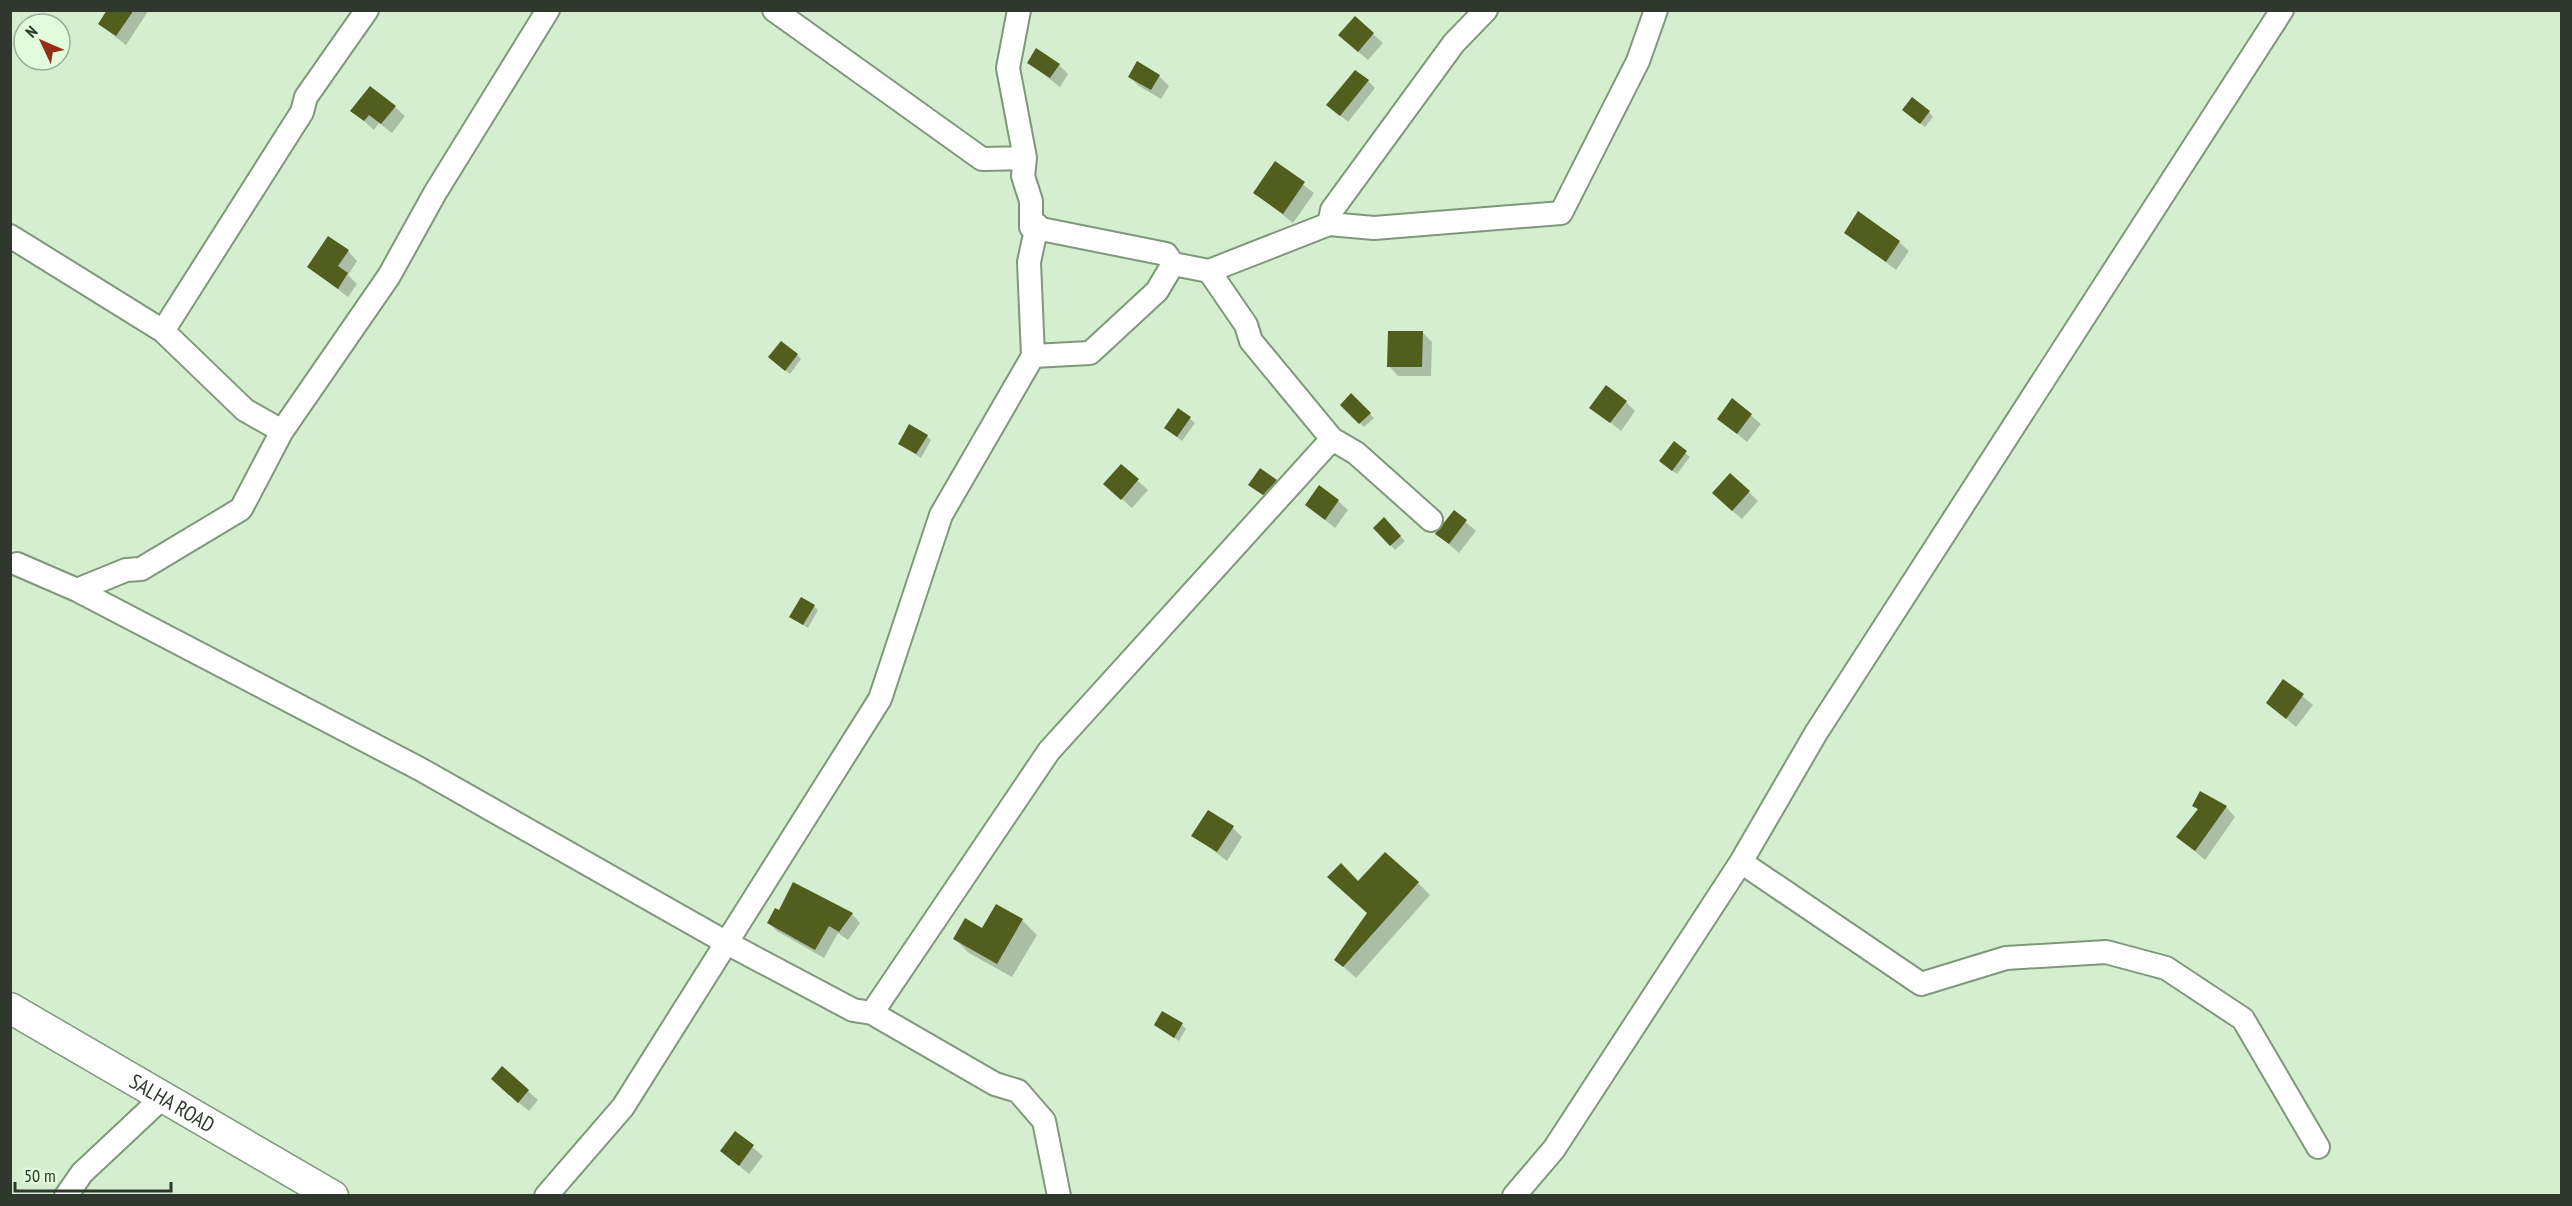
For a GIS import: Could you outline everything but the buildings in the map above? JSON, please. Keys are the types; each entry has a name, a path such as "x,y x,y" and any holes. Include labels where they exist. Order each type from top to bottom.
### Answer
{"main road":[{"name":"SALHA ROAD","path":"10,1008 333,1196"}],"street":[{"path":"163,331 302,112 306,97 367,10"},
{"path":"76,590 126,570 141,569 242,509 282,431 389,276 435,193 548,10"},
{"path":"774,10 982,159 1025,158"},
{"path":"546,1196 623,1107 880,699 941,515 1033,356 1029,262 1034,227 1023,176 1025,158 1008,68 1020,10"},
{"path":"1329,224 1332,210 1448,52 1486,10"},
{"path":"1034,227 1166,254 1173,264 1209,271 1329,224 1374,228 1560,213 1638,61 1656,10"},
{"path":"1514,1196 1554,1149 1741,862 1816,733 2282,10"},
{"path":"10,236 163,331 245,410 282,431"},
{"path":"1033,356 1090,353 1157,291 1173,264"},
{"path":"1209,271 1246,325 1251,341 1332,439 1356,453 1431,520"},
{"path":"872,1013 1049,751 1332,439"},
{"path":"16,564 76,590 420,769 727,943 853,1010 872,1013 995,1084 1018,1091 1044,1121 1059,1196"},
{"path":"1741,862 1921,984 2006,958 2106,952 2166,968 2242,1019 2318,1147"},
{"path":"66,1196 82,1173 162,1098"}]}
